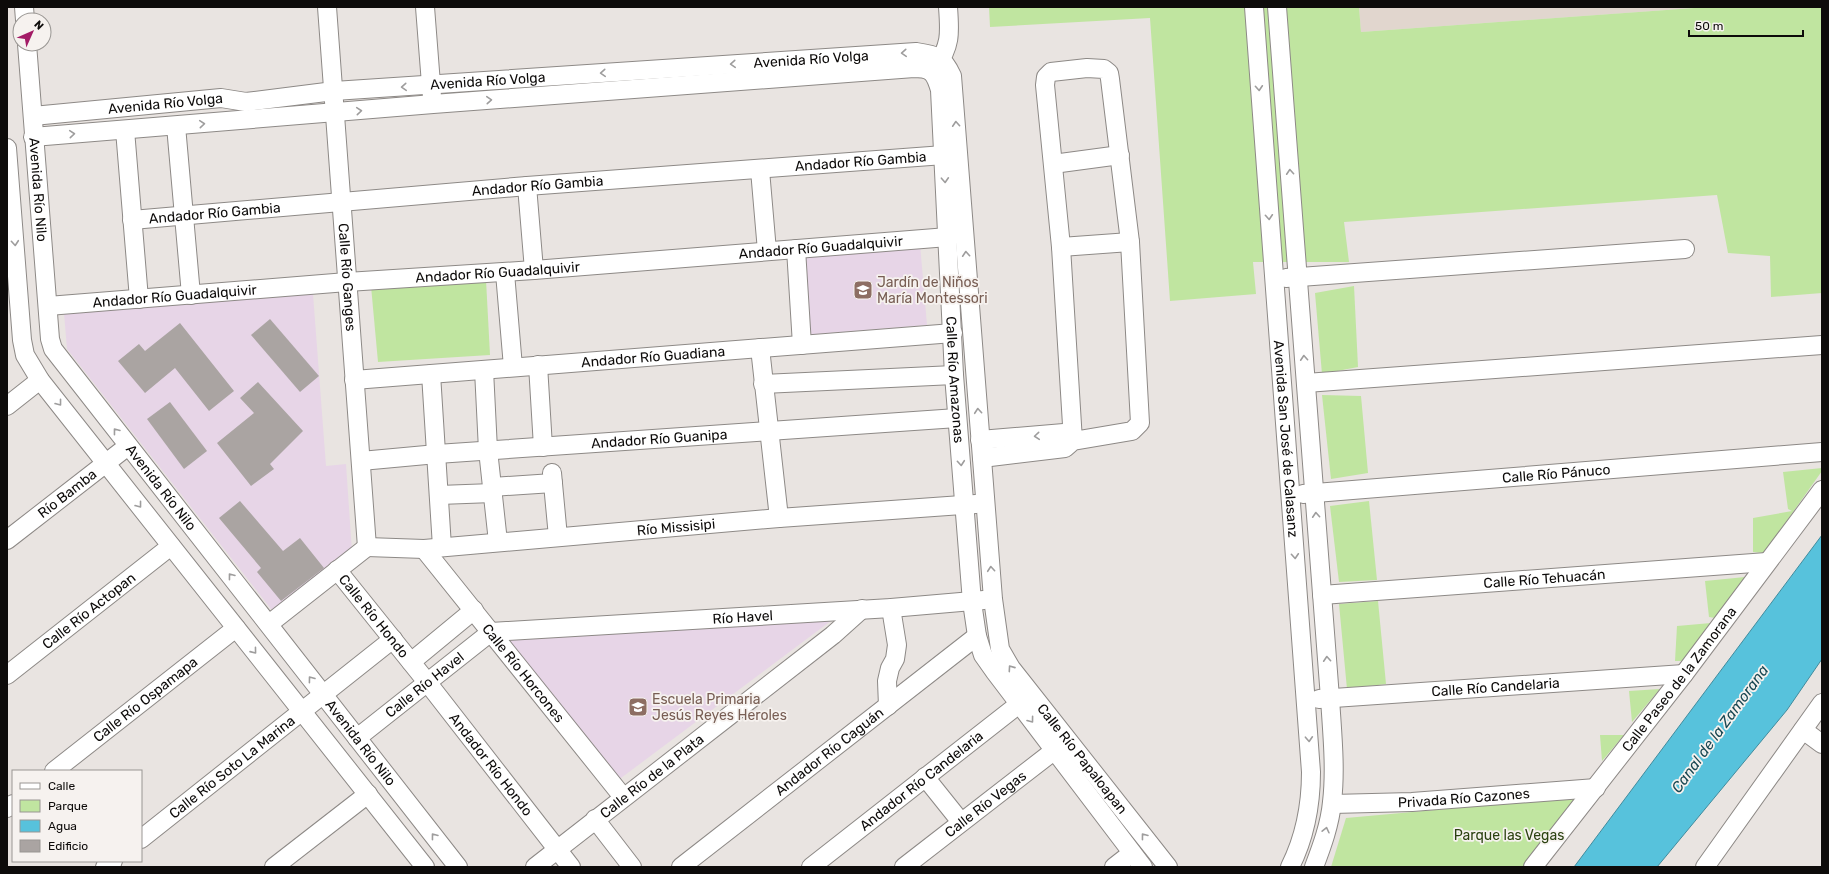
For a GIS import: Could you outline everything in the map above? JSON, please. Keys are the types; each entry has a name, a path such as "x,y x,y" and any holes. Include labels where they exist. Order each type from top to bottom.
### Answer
{"street":[{"name":"Calle Río Ganges","path":"327,7 343,202 354,380 367,547"},
{"path":"425,7 433,104"},
{"path":"937,66 949,42 948,7"},
{"name":"Avenida San José de Calasanz","path":"1254,7 1273,279 1306,700 1311,792 1308,817 1300,843 1290,867"},
{"name":"Avenida San José de Calasanz","path":"1277,7 1330,698 1333,783 1332,804 1323,844 1314,867"},
{"name":"Avenida Río Nilo","path":"28,52 33,116 33,137 53,349 458,867"},
{"name":"Avenida Río Volga","path":"33,116 221,98 246,102 334,91 916,52 935,54 937,66 433,104 33,137"},
{"path":"1258,64 1282,62"},
{"name":"Calle Río Amazonas","path":"937,66 948,67 952,76 993,599 991,652 977,636 972,602 954,375 944,155 937,66"},
{"path":"981,449 1065,448 1073,441 1132,432 1140,423 1130,242 1109,73 1104,68 1087,68 1051,72 1046,77 1045,85 1061,247 1073,441"},
{"path":"176,126 191,295"},
{"path":"125,130 139,299"},
{"name":"Avenida Río Nilo","path":"7,148 12,275 25,355 40,380 425,867"},
{"name":"Andador Río Gambia","path":"132,220 527,186 760,170 944,155"},
{"path":"1053,164 1120,155"},
{"path":"760,170 767,251"},
{"path":"527,186 534,270"},
{"name":"Andador Río Guadalquivir","path":"48,306 348,282 534,270 948,237"},
{"path":"1061,247 1130,242"},
{"path":"796,249 802,345"},
{"path":"1273,279 1685,249"},
{"path":"505,272 513,367"},
{"path":"951,307 970,305"},
{"name":"Andador Río Guadiana","path":"354,380 953,333"},
{"path":"1306,383 1822,345"},
{"path":"760,348 768,431 779,518"},
{"path":"538,365 543,447"},
{"path":"484,370 488,450 498,542"},
{"path":"431,374 442,547"},
{"path":"763,384 954,375"},
{"path":"7,406 40,380"},
{"name":"Andador Río Guanipa","path":"361,461 488,450 957,418"},
{"name":"Río Bamba","path":"7,540 128,446"},
{"name":"Calle Río Pánuco","path":"1290,494 1315,494 1822,452"},
{"path":"439,495 492,490 552,478 558,537"},
{"name":"Calle Paseo de la Zamorana","path":"1533,867 1684,674 1766,562 1822,490"},
{"name":"Río Missisipi","path":"367,547 424,549 779,518 985,503"},
{"name":"Calle Río Actopan","path":"7,675 171,546"},
{"path":"269,624 367,547"},
{"name":"Calle Río Horcones","path":"424,549 623,797"},
{"name":"Calle Río Tehuacán","path":"1322,595 1766,562"},
{"name":"Calle Río Hondo","path":"337,570 411,662"},
{"name":"Río Havel","path":"491,632 862,608 892,608 993,599"},
{"name":"Calle Río de la Plata","path":"535,867 833,635 862,608"},
{"path":"888,706 887,681 890,668 895,659 897,645 892,608"},
{"path":"411,662 474,610"},
{"name":"Calle Río Ospamapa","path":"55,770 236,628"},
{"name":"Calle Río Havel","path":"357,738 491,632"},
{"name":"Andador Río Caguán","path":"681,867 977,636"},
{"name":"Calle Río Soto La Marina","path":"142,837 393,639"},
{"name":"Calle Río Papaloapan","path":"991,652 1011,668 1025,699 1061,745 1168,867"},
{"name":"Andador Río Hondo","path":"411,662 570,867"},
{"name":"Calle Río Candelaria","path":"1306,700 1684,674"},
{"name":"Andador Río Candelaria","path":"811,867 1025,699"},
{"path":"1705,867 1822,703"},
{"path":"1803,730 1822,744"},
{"name":"Calle Río Papaloapan","path":"1061,745 1132,853 1143,867"},
{"name":"Calle Río Vegas","path":"904,867 1061,745"},
{"path":"925,778 961,822"},
{"name":"Privada Río Cazones","path":"1332,804 1412,802 1596,788"},
{"path":"274,867 368,794"},
{"path":"595,819 632,867"},
{"path":"1114,867 1132,853"}],"shaded area":[{"path":"1359,7 1708,7 1361,32"},
{"name":"Jardín de Niños María Montessori","path":"920,244 927,325 806,335 799,254"},
{"path":"313,294 326,466 346,464 352,552 275,614 67,349 64,313"},
{"name":"Escuela Primaria Jesús Reyes Heroles","path":"840,614 617,781 502,634"}],"green space":[{"path":"989,7 1359,7 1361,32 1708,7 1822,7 1822,293 1771,297 1770,256 1728,253 1717,195 1344,222 1349,262 1253,262 1256,294 1170,301 1150,18 990,27"},
{"path":"486,280 490,355 378,362 371,286"},
{"path":"1354,286 1358,367 1322,374 1315,293"},
{"path":"1322,395 1361,396 1368,473 1331,479"},
{"path":"1822,468 1822,471 1764,553 1753,552 1753,518 1792,511 1788,509 1783,472"},
{"path":"1369,501 1377,580 1339,582 1330,506"},
{"path":"1745,577 1715,618 1709,617 1705,581"},
{"path":"1378,601 1386,684 1347,689 1339,604"},
{"path":"1711,623 1683,661 1675,661 1677,626"},
{"path":"1660,689 1632,722 1629,691"},
{"path":"1600,735 1624,735 1602,761"},
{"name":"Parque las Vegas","path":"1578,797 1525,867 1331,867 1346,818"}],"water":[{"name":"Canal de la Zamorana","path":"1822,535 1822,659 1787,710 1657,867 1574,867"}],"building":[{"path":"270,319 319,376 300,392 251,335"},
{"path":"180,323 234,391 209,411 175,368 145,393 118,361 139,344 145,351"},
{"path":"258,382 303,431 270,464 274,469 251,486 217,443 254,413 240,398"},
{"path":"170,402 207,451 184,469 147,419"},
{"path":"240,501 283,551 300,538 324,568 281,601 257,572 261,568 219,518"}],"place":[{"name":"Jardín de Niños María Montessori","path":"863,290"},
{"name":"Escuela Primaria Jesús Reyes Heroles","path":"638,707"}]}
